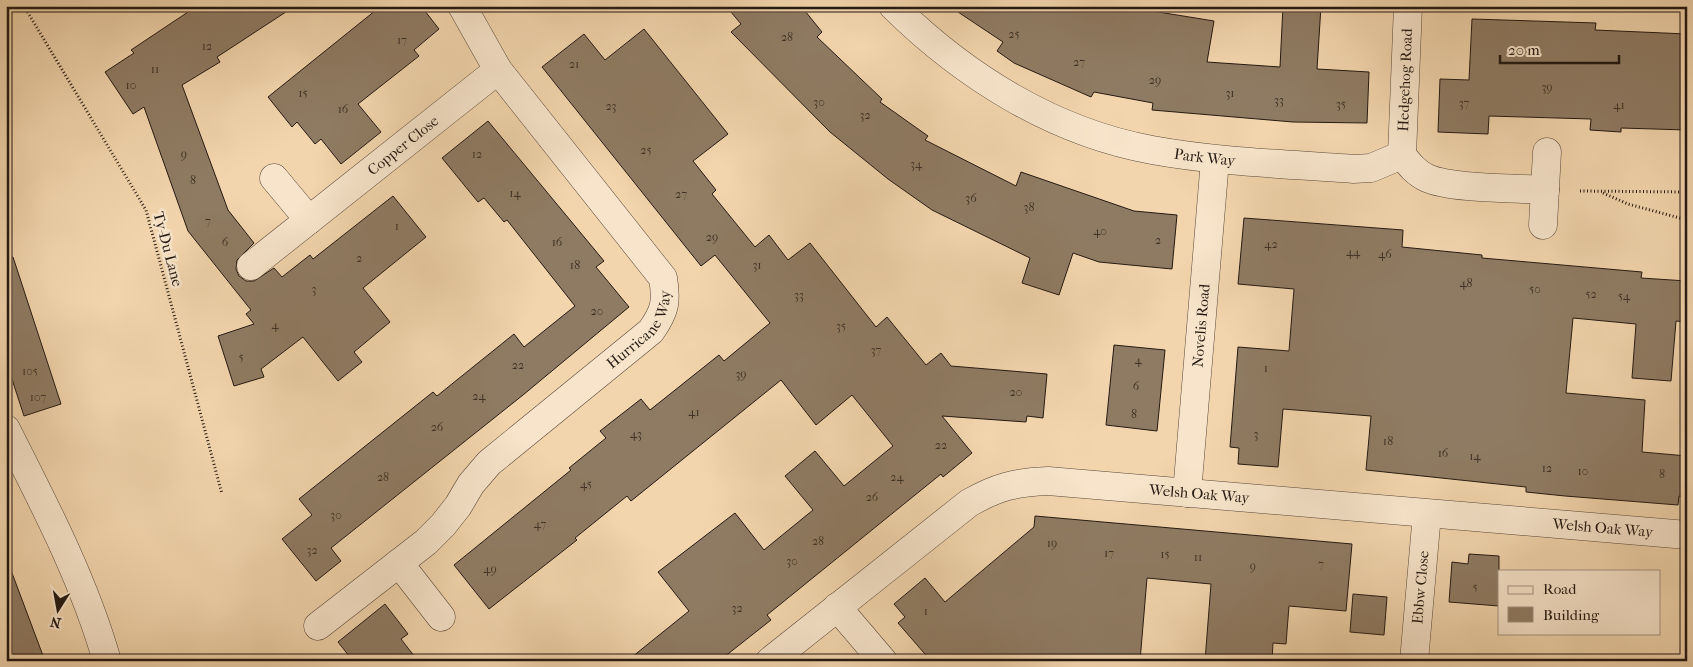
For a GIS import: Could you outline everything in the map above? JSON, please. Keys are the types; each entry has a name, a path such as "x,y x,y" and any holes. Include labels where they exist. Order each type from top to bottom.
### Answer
{"street":[{"name":"Hurricane Way","path":"318,626 443,526 471,484 489,463 651,331 662,316 666,297 662,278 498,70 462,6"},
{"name":"Park Way","path":"893,6 952,59 986,83 1024,104 1065,123 1106,138 1150,150 1216,160 1353,169 1371,168 1402,155"},
{"name":"Hedgehog Road","path":"1402,155 1408,6"},
{"name":"Copper Close","path":"251,266 498,70"},
{"path":"1543,226 1548,152"},
{"path":"1402,155 1412,168 1426,178 1444,183 1545,190"},
{"name":"Novelis Road","path":"1187,493 1216,160"},
{"path":"274,178 309,220"},
{"path":"6,429 57,529 101,640 107,661"},
{"name":"Welsh Oak Way","path":"770,661 969,503 991,490 1018,482 1048,481 1687,535"},
{"name":"Ebbw Close","path":"1414,661 1427,514"},
{"path":"399,563 441,618"},
{"path":"837,607 883,661"}],"path":[{"name":"Ty-Du Lane","path":"24,6 146,210 222,494"},
{"path":"1545,190 1687,192"},
{"path":"1600,192 1628,204 1687,220"}],"building":[{"path":"197,6 295,6 217,57 220,62 182,85 228,210 254,243 237,260 236,269 239,276 246,281 254,281 274,268 282,277 310,255 313,259 393,196 426,237 363,288 390,322 354,352 362,362 338,381 303,337 261,369 264,377 234,386 218,336 254,324 246,314 251,310 188,231 144,107 133,114 105,72 134,53 131,50"},
{"path":"381,6 421,6 439,29 414,50 419,56 358,104 381,132 341,164 321,139 315,144 297,122 292,127 268,97"},
{"path":"726,6 801,6 822,32 817,37 882,99 880,102 928,136 925,140 1016,186 1021,172 1134,211 1177,215 1172,269 1099,262 1073,253 1059,295 1022,283 1030,258 932,210 888,179 830,132 731,32 741,24"},
{"path":"949,6 1147,6 1146,10 1214,21 1207,62 1280,67 1283,6 1321,6 1317,69 1369,72 1367,123 1293,122 1152,110 1153,103 1094,92 1091,97 1014,63 997,51 1003,42"},
{"path":"1472,19 1596,23 1595,30 1687,34 1685,77 1687,77 1687,130 1621,128 1621,132 1590,130 1591,119 1489,116 1488,134 1438,132 1440,79 1469,80"},
{"path":"644,29 728,134 693,161 716,190 712,194 755,247 769,235 788,260 810,243 876,327 887,317 926,365 941,353 951,366 1047,374 1043,418 1027,416 1026,422 942,416 972,453 943,477 941,474 767,615 771,620 719,661 627,661 689,611 658,572 735,513 764,550 813,510 785,476 815,451 844,486 893,446 852,395 816,425 781,380 631,501 627,496 575,538 577,540 489,609 454,565 571,470 569,468 606,438 600,431 641,399 650,410 719,355 724,361 770,323 715,255 701,266 542,67 584,34 605,60"},
{"path":"488,121 604,261 596,267 629,307 523,395 331,548 341,561 316,581 282,539 312,515 299,499 433,392 437,396 514,334 524,347 575,306 507,220 504,222 484,198 478,202 442,158"},
{"path":"1244,218 1403,230 1402,247 1482,255 1482,258 1642,272 1641,278 1687,281 1687,322 1676,321 1671,381 1632,378 1636,324 1573,318 1566,393 1645,400 1642,452 1687,456 1687,497 1679,496 1678,505 1565,496 1526,492 1526,487 1366,470 1371,416 1283,409 1278,467 1238,464 1239,448 1230,447 1238,347 1289,351 1294,289 1238,284"},
{"path":"13,257 61,404 24,416 6,361 6,258"},
{"path":"1114,345 1165,350 1157,431 1106,425"},
{"path":"1035,516 1352,544 1346,611 1289,606 1286,644 1273,643 1272,661 1205,661 1211,584 1147,578 1140,661 931,661 898,623 905,617 894,604 925,578 945,602 1034,527"},
{"path":"1469,554 1499,556 1498,606 1449,602 1452,562 1468,564"},
{"path":"9,565 45,661 6,661 6,566"},
{"path":"1353,594 1387,597 1384,635 1350,632"},
{"path":"385,604 408,634 401,639 418,661 353,661 338,642"}]}
